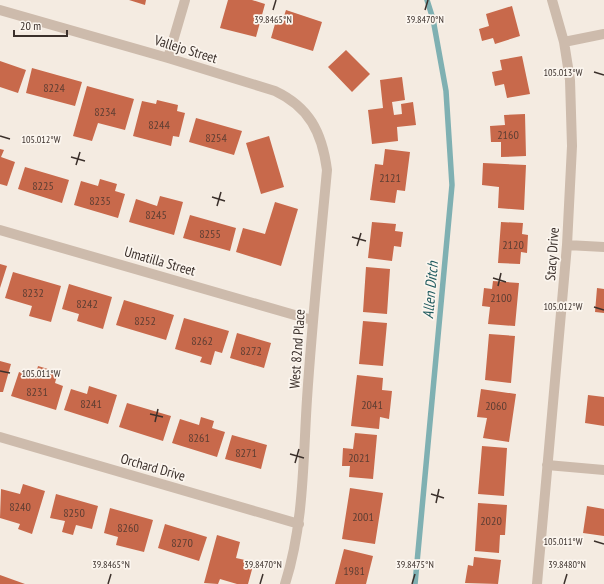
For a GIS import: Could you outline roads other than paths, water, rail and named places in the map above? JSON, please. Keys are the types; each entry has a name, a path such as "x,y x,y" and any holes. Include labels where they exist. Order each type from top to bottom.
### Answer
{"street":[{"path":"168,58 185,0"},
{"name":"Stacy Drive","path":"537,584 567,245 572,108 564,42 552,0"},
{"name":"Vallejo Street","path":"0,10 168,58 275,91 290,98 299,105 310,118"},
{"path":"564,42 604,34"},
{"name":"West 82nd Place","path":"285,584 292,561 299,524 312,320 327,170 325,155 310,118"},
{"name":"Umatilla Street","path":"0,230 312,320"},
{"path":"567,245 604,247"},
{"name":"Orchard Drive","path":"0,437 299,524"},
{"path":"547,465 604,470"}],"waterway":[{"name":"Allen Ditch","path":"415,584 452,185 446,91 433,19 427,0"}]}
